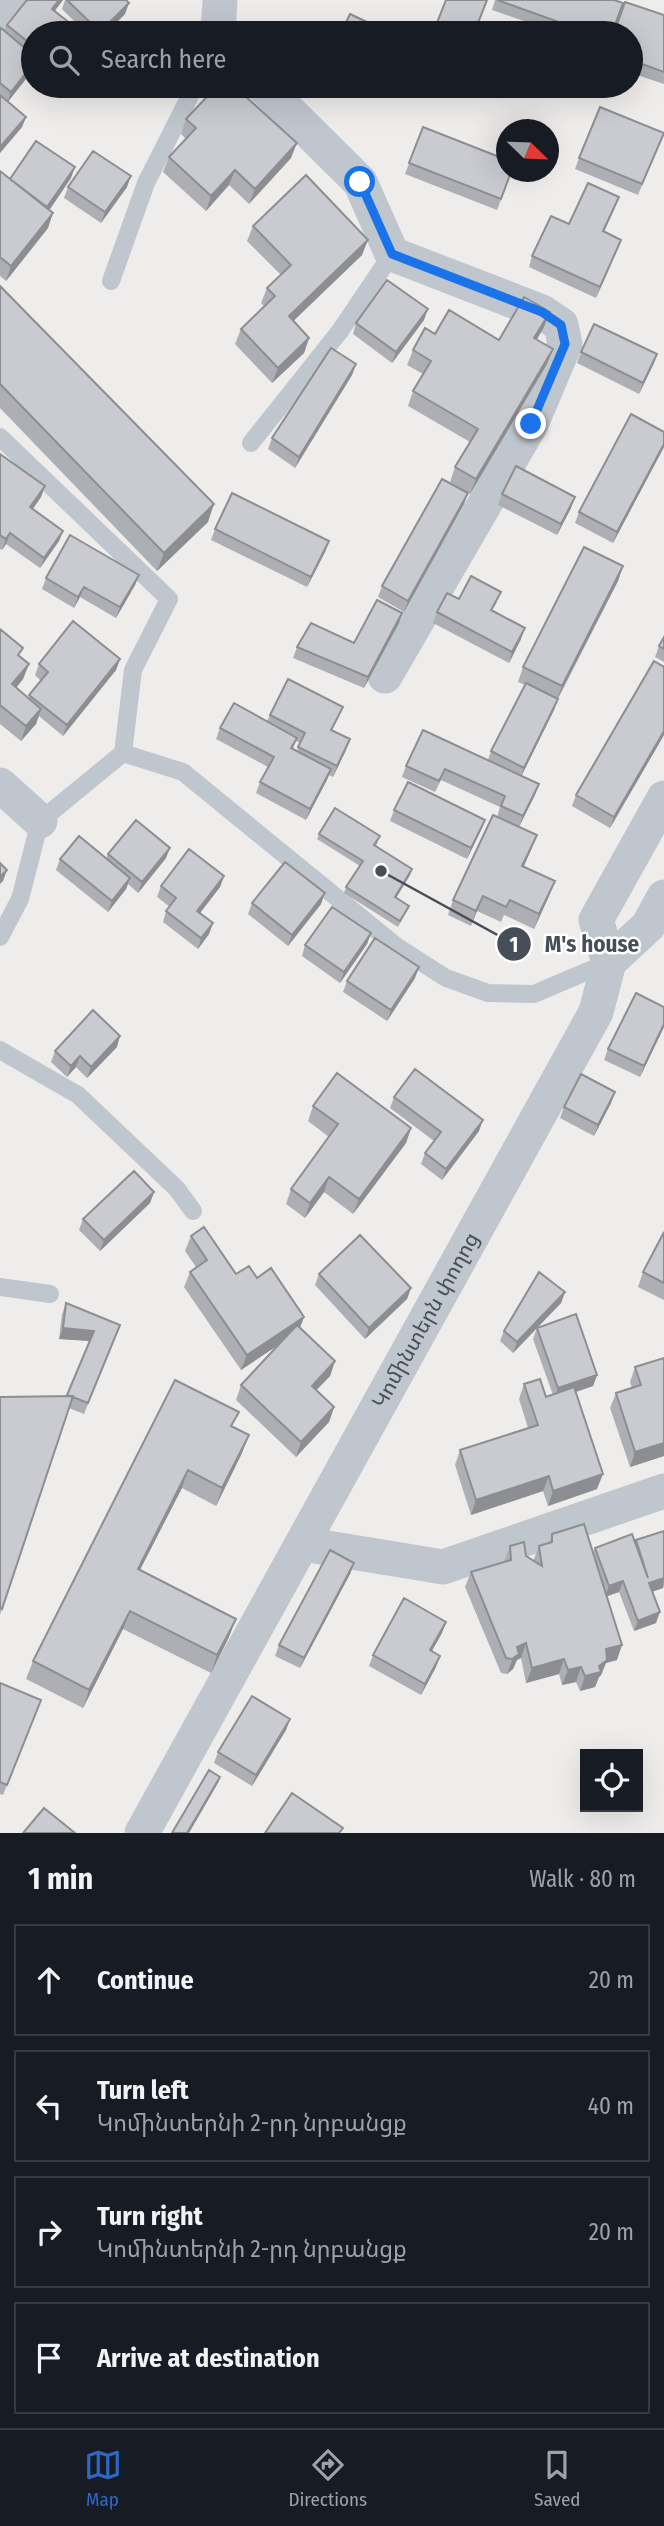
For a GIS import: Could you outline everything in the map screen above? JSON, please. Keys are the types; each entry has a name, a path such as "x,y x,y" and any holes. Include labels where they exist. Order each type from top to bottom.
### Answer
{"street":[{"path":"0,21 19,0"},
{"path":"219,21 220,0"},
{"path":"274,98 360,182 392,254 542,312 561,325 565,344 531,424 385,676"},
{"path":"0,785 40,821"},
{"path":"664,798 596,920 609,962 648,926 664,897"},
{"name":"Կոմինտերն փողոց","path":"142,1833 596,1012 609,962"},
{"path":"303,1544 443,1567 664,1491"}],"lane":[{"path":"111,281 146,183 189,98"},
{"path":"251,443 340,331 392,254"},
{"path":"0,437 169,599 133,670 123,754 40,821 20,899 0,937"},
{"path":"123,754 183,772 396,946 446,978 488,993 534,994 609,962"},
{"path":"0,1050 78,1095 177,1189 193,1211"},
{"path":"0,1287 50,1294"}],"building":[{"path":"27,0 59,0 52,9 67,21 21,21 21,36 7,25"},
{"path":"67,0 126,0 129,3 111,21 89,21"},
{"path":"446,0 487,0 479,21 438,21"},
{"path":"497,0 614,0 623,3 616,21 556,21"},
{"path":"625,2 664,15 664,72 643,64 643,21 618,21"},
{"path":"350,14 365,21 347,21"},
{"path":"1,28 21,45 21,79 11,92 0,83"},
{"path":"0,95 26,117 0,147"},
{"path":"206,98 247,98 297,143 255,189 235,170 211,196 169,157 196,128 186,119"},
{"path":"600,107 664,133 642,184 579,158"},
{"path":"423,127 496,156 496,182 507,182 501,199 409,163"},
{"path":"36,141 75,167 47,207 10,179"},
{"path":"93,151 131,176 105,212 68,187"},
{"path":"0,171 53,213 11,266 0,257"},
{"path":"306,175 368,240 289,316 309,338 278,368 241,329 275,296 267,288 291,265 253,226"},
{"path":"588,183 619,197 603,231 621,240 600,287 532,256 551,216 569,224"},
{"path":"387,280 428,309 396,352 356,323"},
{"path":"0,286 214,504 164,553 0,384"},
{"path":"524,297 550,312 534,338 553,349 476,479 455,467 478,429 413,391 431,361 413,350 425,328 435,334 449,310 499,340"},
{"path":"594,324 657,354 643,383 581,352"},
{"path":"331,348 356,364 299,457 272,438"},
{"path":"631,414 664,432 664,444 617,532 579,512"},
{"path":"0,454 45,486 30,507 63,531 44,558 10,533 6,539 0,535"},
{"path":"516,466 575,497 561,524 502,494"},
{"path":"442,479 468,493 408,601 382,586"},
{"path":"232,493 329,541 311,577 215,529"},
{"path":"70,535 139,575 120,607 84,587 78,597 46,578"},
{"path":"584,547 623,566 562,686 523,667"},
{"path":"471,576 501,592 491,610 525,628 512,652 437,612 447,593 459,599"},
{"path":"377,600 402,613 368,677 297,647 311,623 354,643"},
{"path":"73,621 120,659 67,725 29,695 48,672 39,664"},
{"path":"0,629 23,648 18,655 29,664 12,684 41,709 26,726 0,705"},
{"path":"654,661 664,667 664,731 614,817 576,795"},
{"path":"288,679 343,707 331,730 350,739 337,766 298,747 305,733 270,715"},
{"path":"526,683 558,699 524,768 491,751"},
{"path":"234,703 297,738 291,748 331,769 310,809 260,782 274,757 220,728"},
{"path":"423,730 539,784 523,816 501,806 505,796 445,769 439,781 406,766"},
{"path":"408,782 485,820 471,848 394,810"},
{"path":"335,808 380,836 374,845 412,869 395,897 409,906 400,921 346,887 363,861 319,834"},
{"path":"493,815 537,835 522,866 555,881 539,914 510,900 506,907 483,896 476,911 453,900"},
{"path":"136,820 170,848 142,882 108,854"},
{"path":"79,836 130,878 112,901 60,859"},
{"path":"189,849 224,876 197,911 213,923 201,938 166,911 176,898 161,886"},
{"path":"285,862 325,893 292,935 252,903"},
{"path":"0,863 7,870 0,877"},
{"path":"332,907 371,933 344,972 305,945"},
{"path":"375,938 419,967 391,1010 347,981"},
{"path":"636,993 664,1007 664,1024 644,1066 608,1049"},
{"path":"93,1010 120,1036 91,1067 80,1056 71,1066 55,1051"},
{"path":"415,1069 483,1120 446,1169 425,1153 441,1132 394,1097"},
{"path":"337,1073 411,1128 359,1199 329,1177 310,1203 291,1189 338,1124 313,1106"},
{"path":"581,1074 615,1092 598,1125 564,1107"},
{"path":"134,1171 154,1192 104,1240 83,1219"},
{"path":"204,1227 236,1274 249,1266 257,1278 271,1268 304,1317 247,1355 190,1272 207,1260 191,1236"},
{"path":"664,1232 664,1283 643,1272"},
{"path":"360,1235 411,1288 369,1328 319,1274"},
{"path":"539,1272 565,1292 517,1342 504,1331"},
{"path":"66,1303 120,1325 88,1403 67,1395 94,1331 63,1328"},
{"path":"576,1314 597,1375 558,1388 537,1328"},
{"path":"297,1325 335,1361 312,1386 334,1407 301,1442 241,1385"},
{"path":"664,1358 664,1443 635,1452 616,1393 641,1385 635,1367"},
{"path":"540,1379 546,1397 574,1387 603,1474 553,1491 549,1476 476,1500 460,1450 538,1425 524,1384"},
{"path":"175,1380 239,1412 231,1426 249,1435 222,1488 188,1470 138,1569 236,1619 217,1655 130,1611 89,1690 33,1661"},
{"path":"73,1396 2,1609 0,1397"},
{"path":"584,1524 622,1645 606,1649 607,1660 599,1666 601,1672 585,1676 581,1667 568,1670 564,1659 532,1668 526,1643 517,1647 519,1654 512,1659 506,1658 471,1572 511,1560 510,1546 524,1542 526,1556 542,1566 539,1546 552,1542 552,1534"},
{"path":"664,1531 664,1578 649,1583 660,1612 638,1621 623,1581 609,1586 595,1548 632,1534 648,1578 636,1540"},
{"path":"330,1550 354,1563 304,1658 279,1645"},
{"path":"404,1598 446,1622 430,1650 440,1656 425,1684 373,1655"},
{"path":"0,1683 41,1700 7,1785 0,1782"},
{"path":"252,1696 290,1719 256,1775 218,1752"},
{"path":"209,1770 220,1777 187,1833 172,1833"},
{"path":"292,1793 343,1828 339,1833 265,1833"},
{"path":"44,1808 75,1833 23,1833"}],"place":[{"name":"M's house","path":"381,871"}],"route":[{"path":"360,182 392,254 542,312 561,325 565,344 531,424"}]}
